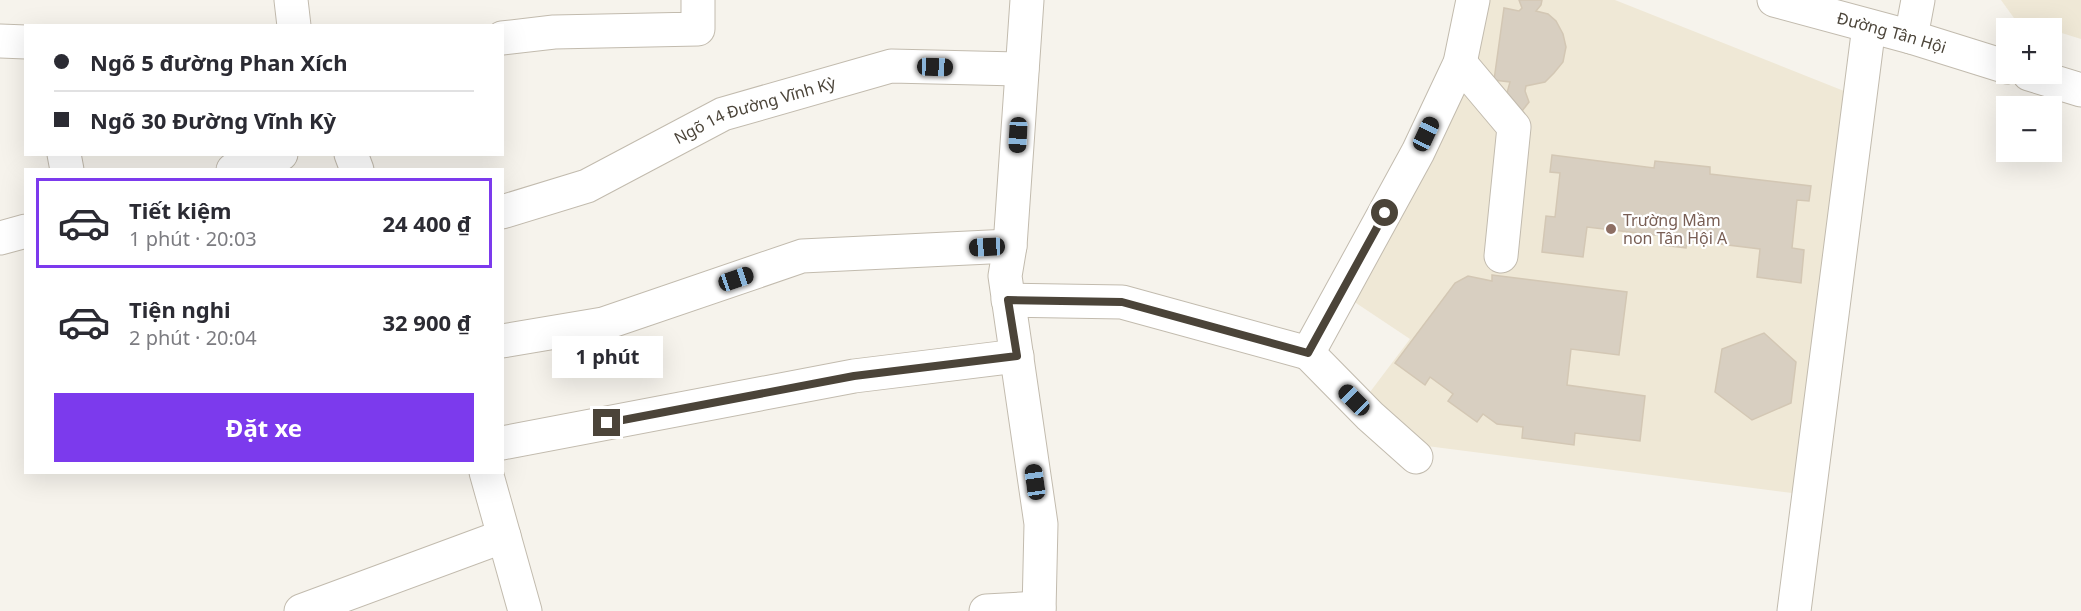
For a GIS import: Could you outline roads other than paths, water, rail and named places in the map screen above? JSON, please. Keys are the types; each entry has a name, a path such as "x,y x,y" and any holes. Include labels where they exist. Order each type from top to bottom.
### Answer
{"street":[{"path":"504,38 554,32 698,29 698,0"},
{"path":"986,611 1039,610 1041,524 1005,276 1010,246 1027,0"},
{"path":"1308,353 1418,152 1460,63 1473,0"},
{"name":"Đường Tân Hội","path":"1774,0 1911,37 1996,64"},
{"path":"1911,37 1918,0"},
{"path":"1794,611 1869,26"},
{"path":"0,41 24,42"},
{"path":"1460,63 1514,127 1501,256"},
{"name":"Ngõ 14 Đường Vĩnh Kỳ","path":"504,211 587,186 723,114 891,66 1022,69"},
{"path":"2062,84 2081,90"},
{"path":"239,168 275,156"},
{"path":"0,238 24,232"},
{"path":"504,341 603,324 802,256 1010,246"},
{"path":"1008,300 1122,302 1308,353 1370,416 1416,457"},
{"path":"504,443 854,376 1017,356"},
{"path":"487,474 525,611"},
{"path":"301,611 504,536"}],"place":[{"name":"Trường Mầm non Tân Hội A","path":"1611,229"}]}
